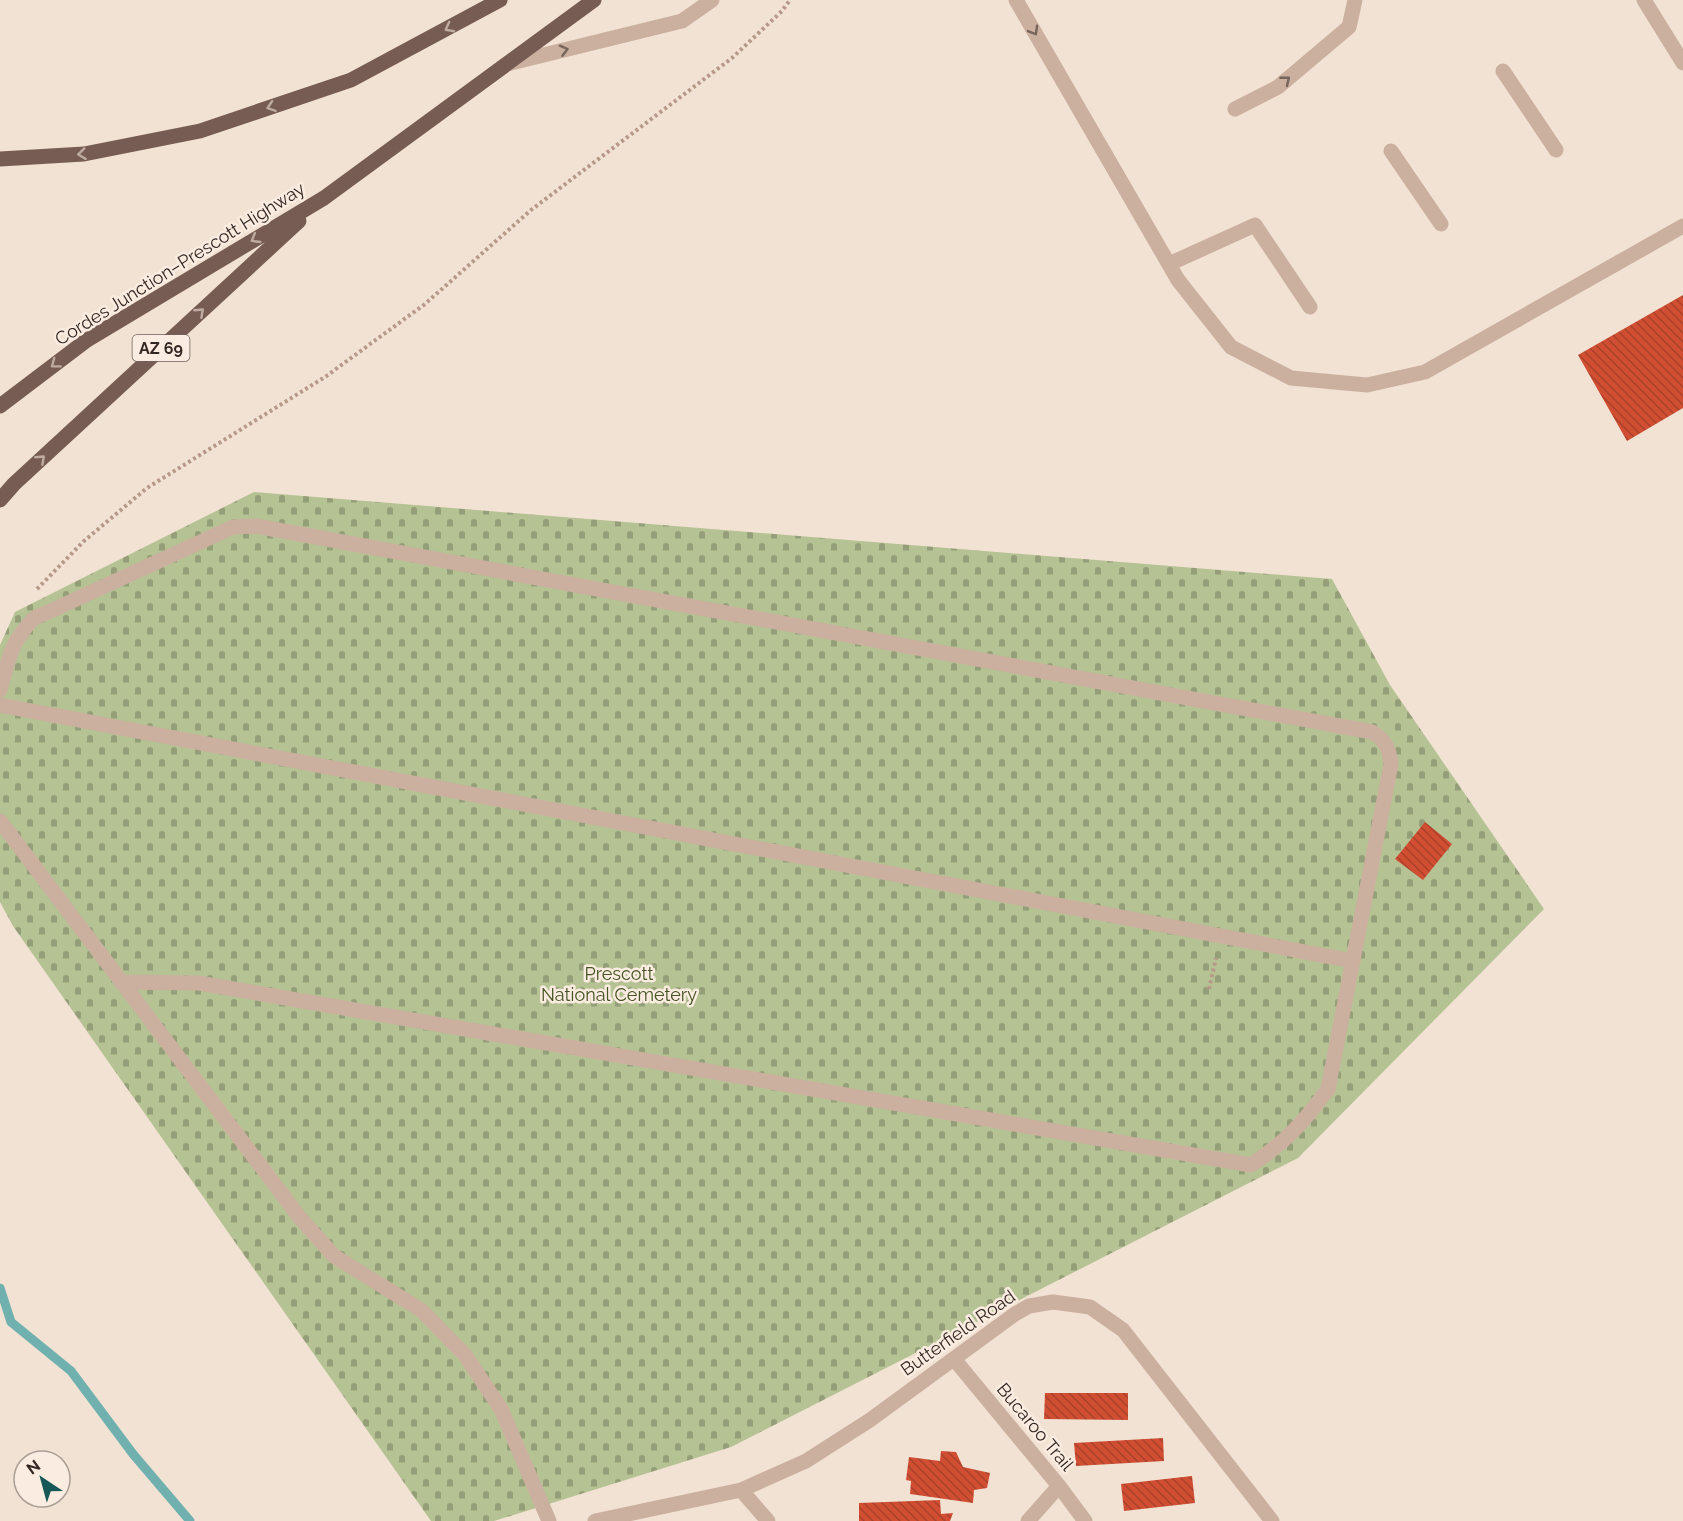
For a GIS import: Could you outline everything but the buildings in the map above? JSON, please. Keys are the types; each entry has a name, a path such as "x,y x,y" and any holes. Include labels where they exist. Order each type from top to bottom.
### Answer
{"main road":[{"path":"0,159 84,154 200,131 351,80 500,0"},
{"name":"Cordes Junction–Prescott Highway","path":"0,406 87,340 324,198 594,0"},
{"name":"Cordes Junction–Prescott Highway","path":"0,500 14,484 324,198"}],"street":[{"path":"507,64 682,21 712,0"},
{"path":"1016,0 1178,280 1231,347 1291,378 1367,385 1425,372 1683,226"},
{"path":"1235,109 1278,87 1349,27 1355,0"},
{"path":"1644,0 1683,63"},
{"path":"1503,71 1556,150"},
{"path":"1391,151 1441,224"},
{"path":"1169,264 1255,225 1310,307"},
{"path":"0,690 12,647 19,634 33,619 233,527 256,526 1372,732 1383,738 1389,750 1391,764 1328,1089 1305,1121 1276,1148 1251,1165 199,983 121,982"},
{"path":"0,705 1353,962"},
{"path":"0,821 300,1218 334,1256 421,1310 465,1355 501,1410 549,1521"},
{"name":"Butterfield Road","path":"595,1521 741,1490 806,1461 870,1420 1015,1314 1029,1306 1053,1302 1090,1307 1123,1330 1272,1521"},
{"name":"Bucaroo Trail","path":"954,1359 1085,1521"},
{"path":"1028,1521 1059,1486"},
{"path":"741,1490 768,1521"}],"path":[{"path":"36,591 84,541 147,488 325,377 425,304 531,210 732,58 782,11 790,0"},
{"path":"1209,989 1221,936"}],"green space":[{"name":"Prescott National Cemetery","path":"254,492 1332,579 1390,685 1544,909 1298,1158 731,1447 494,1521 431,1521 13,926 0,902 0,645 15,612"}],"waterway":[{"path":"0,1288 11,1322 71,1371 133,1454 190,1521"}]}
